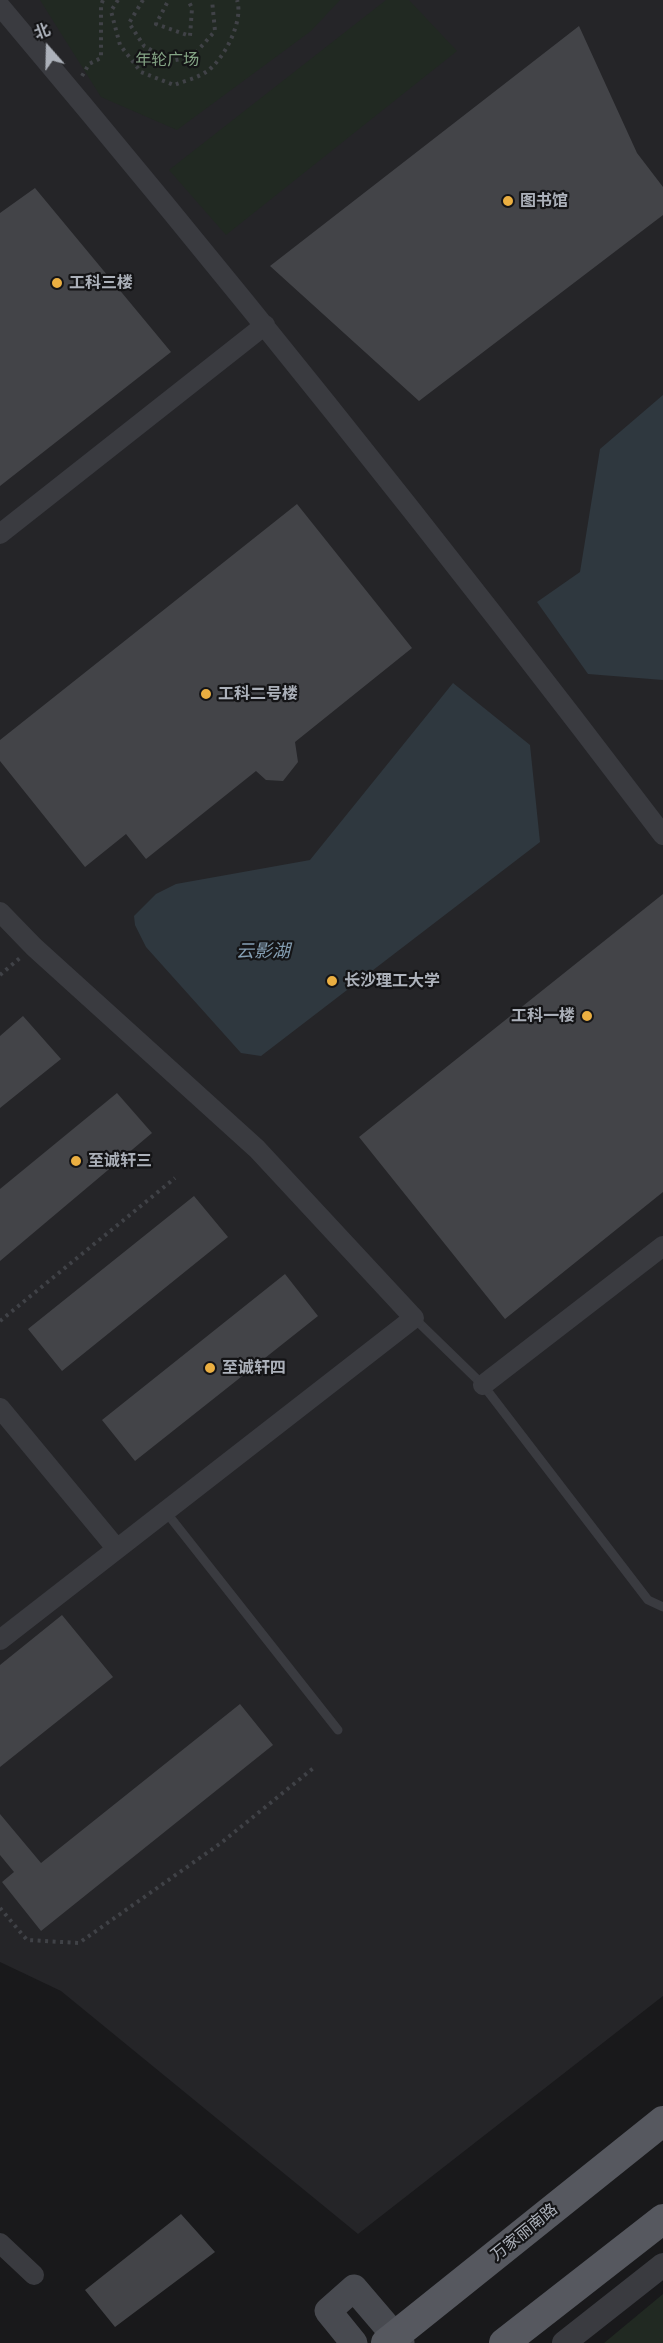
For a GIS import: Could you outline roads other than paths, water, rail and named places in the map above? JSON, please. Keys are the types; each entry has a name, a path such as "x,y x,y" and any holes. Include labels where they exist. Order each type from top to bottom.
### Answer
{"main road":[{"name":"万家丽南路","path":"394,2341 663,2121"},
{"path":"504,2343 663,2219"},
{"path":"354,2343 328,2311 354,2288 394,2341"}],"street":[{"path":"0,6 266,325 497,616 663,835"},
{"path":"0,534 266,325"},
{"path":"0,912 34,947 257,1149 414,1318 0,1640"},
{"path":"483,1385 663,1246"},
{"path":"0,1408 117,1549"},
{"path":"0,2242 34,2275"},
{"path":"564,2343 663,2265"}],"lane":[{"path":"414,1318 483,1385 648,1600 663,1607"},
{"path":"166,1512 338,1730"}],"water":[{"path":"663,395 663,680 588,674 537,602 580,572 600,449"},
{"name":"云影湖","path":"453,683 530,745 540,842 261,1056 241,1053 146,947 135,925 134,916 156,894 176,884 310,860"}],"place":[{"name":"图书馆","path":"508,201"},
{"name":"工科三楼","path":"57,283"},
{"name":"工科二号楼","path":"206,694"},
{"name":"长沙理工大学","path":"332,981"},
{"name":"工科一楼","path":"587,1016"},
{"name":"至诚轩三","path":"76,1161"},
{"name":"至诚轩四","path":"210,1368"}],"park label":[{"name":"年轮广场","path":"167,60"}]}
